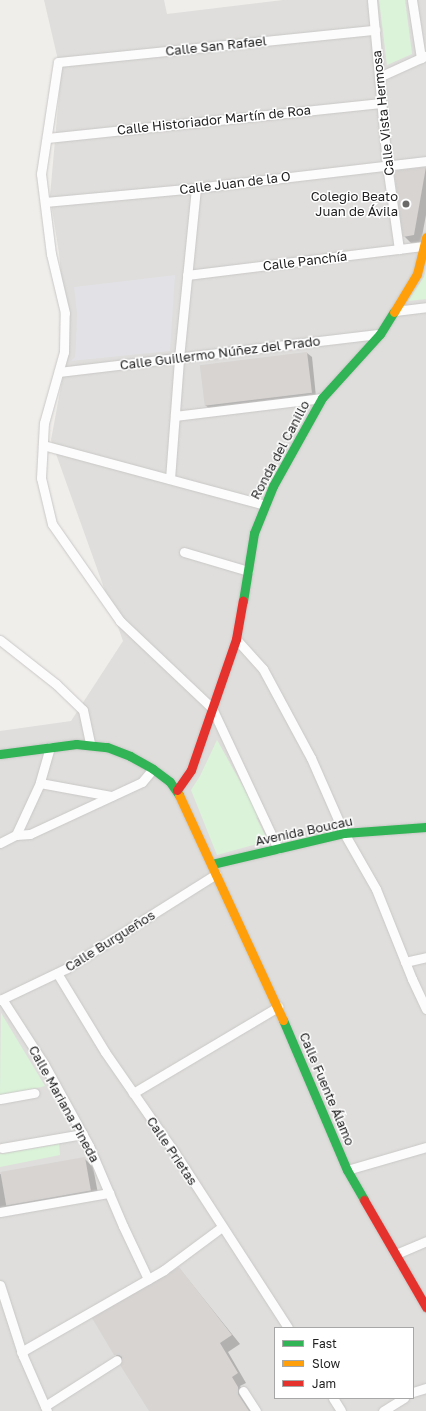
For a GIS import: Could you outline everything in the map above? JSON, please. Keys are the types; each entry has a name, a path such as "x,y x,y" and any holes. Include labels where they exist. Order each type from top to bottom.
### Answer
{"street":[{"name":"Calle Vista Hermosa","path":"372,0 387,164 399,249"},
{"path":"379,77 423,57 412,0"},
{"name":"Calle San Rafael","path":"46,138 58,62 374,30"},
{"name":"Calle Historiador Martín de Roa","path":"46,138 381,102"},
{"path":"46,138 41,174 44,202 51,254 65,313 64,352 44,423 41,478 52,524 120,621 212,708 278,849"},
{"name":"Calle Juan de la O","path":"44,202 196,188 387,164 426,161"},
{"path":"170,479 179,358 196,188"},
{"name":"Calle Panchía","path":"187,275 399,249 425,242"},
{"name":"Ronda del Canillo","path":"177,790 191,770 236,639 254,533 273,486 322,398 380,334 395,311 416,274 425,242"},
{"path":"395,311 426,307"},
{"name":"Calle Guillermo Núñez del Prado","path":"59,372 380,334"},
{"path":"175,416 322,398"},
{"path":"43,445 265,505"},
{"path":"184,552 248,571"},
{"path":"236,639 263,669 311,758 344,833 376,889 405,962 426,1009"},
{"path":"0,640 56,684 83,710 90,744"},
{"path":"0,754 76,744 90,744 106,747 130,756 153,769 170,782 177,790"},
{"path":"16,834 40,783 50,747"},
{"path":"0,843 16,834 30,834 142,782 153,769"},
{"path":"40,783 111,796"},
{"name":"Calle Fuente Álamo","path":"177,790 278,1006 348,1170 426,1307"},
{"name":"Avenida Boucau","path":"212,864 344,833 426,826"},
{"name":"Calle Burgueños","path":"1,999 57,973 216,874"},
{"path":"405,962 426,957"},
{"name":"Calle Prietas","path":"57,973 105,1052 175,1153 287,1327"},
{"name":"Calle Mariana Pineda","path":"1,999 44,1064 83,1134 148,1279"},
{"path":"133,1093 278,1006"},
{"path":"0,1099 34,1093"},
{"path":"2,1148 83,1134"},
{"path":"348,1170 426,1147"},
{"path":"0,1212 109,1193"},
{"path":"21,1352 164,1270 222,1227"},
{"path":"396,1254 426,1241"},
{"path":"0,1285 21,1352 46,1409 117,1360"},
{"path":"414,1392 426,1388"},
{"path":"243,1391 256,1411"},
{"path":"334,1399 341,1411"},
{"path":"383,1411 402,1399"}],"shaded area":[{"path":"44,0 164,0 167,14 283,0 426,0 426,1411 0,1411 0,731 71,721 123,641 51,440 68,348 59,253 50,196 61,73"},
{"path":"175,275 170,351 71,361 75,357 76,342 77,313 74,287"}],"green space":[{"path":"379,0 405,0 412,54 387,65"},
{"path":"426,268 426,299 408,301 424,277"},
{"path":"217,740 261,819 256,817 268,841 217,855 191,790 200,776"},
{"path":"1,1013 45,1086 0,1097"},
{"path":"59,1144 60,1155 0,1167 0,1154"}],"building":[{"name":"Colegio Beato Juan de Ávila","path":"426,167 414,235 403,237 394,171"},
{"path":"307,352 312,393 205,406 200,365"},
{"path":"85,1157 91,1190 6,1205 0,1172"},
{"path":"179,1267 232,1335 220,1343 238,1373 232,1377 238,1387 238,1394 249,1411 149,1411 120,1365 122,1362 122,1357 119,1355 114,1355 92,1318"}],"traffic: fast":[{"path":"243,601 254,533 273,486 322,398 380,334 394,312"},
{"path":"0,754 76,744 107,747 130,756 153,769 170,782 179,795"},
{"path":"212,864 344,833 426,827"},
{"path":"283,1020 347,1170 364,1200"}],"traffic: slow":[{"path":"394,312 417,274 426,237"},
{"path":"179,795 283,1020"}],"traffic: jam":[{"path":"177,790 191,770 236,639 243,601"},
{"path":"364,1200 426,1307"}],"place":[{"name":"Colegio Beato Juan de Ávila","path":"406,204"}]}
